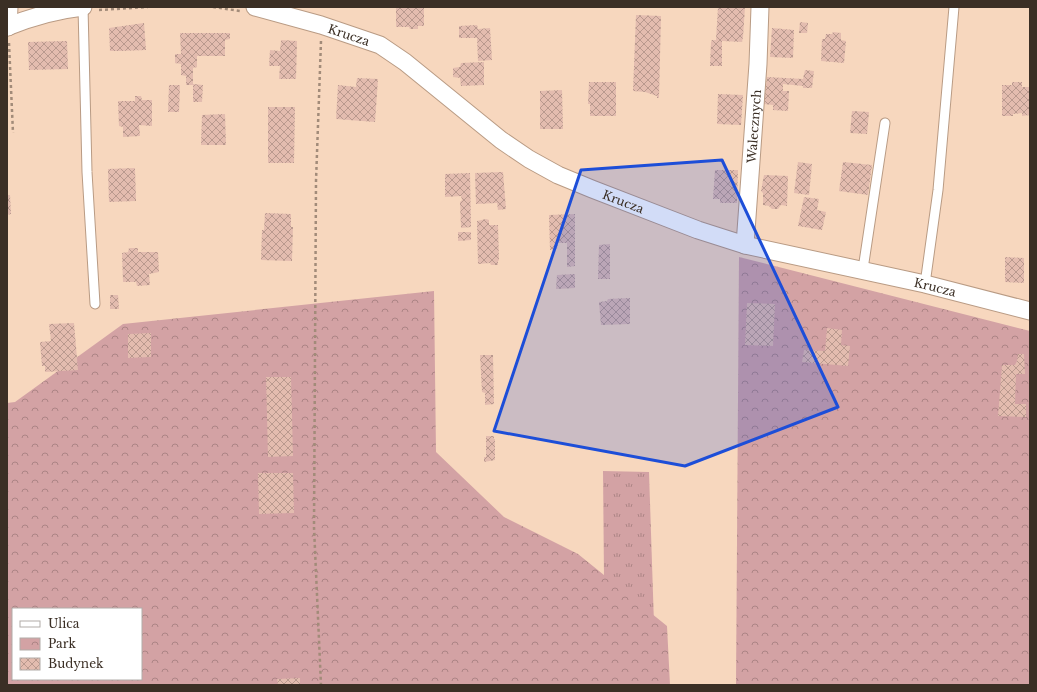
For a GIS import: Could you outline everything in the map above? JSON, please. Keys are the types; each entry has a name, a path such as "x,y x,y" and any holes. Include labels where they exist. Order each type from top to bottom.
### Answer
{"street":[{"path":"9,7 7,27 43,14 87,9"},
{"name":"Krucza","path":"254,7 321,25 380,45 405,62 501,140 529,159 558,175 698,230 745,244 863,269 1030,311"},
{"name":"Walecznych","path":"745,244 758,64 760,7"}],"lane":[{"path":"925,284 938,190 954,7"},
{"path":"87,9 87,172 94,304"},
{"path":"863,269 885,123"}],"path":[{"path":"87,9 148,7"},
{"path":"321,25 316,181 314,527 321,685"},
{"path":"7,27 13,133"}],"highlighted area":[{"path":"722,160 838,407 685,466 494,431 581,170"}],"green space":[{"path":"739,257 1030,331 1030,685 736,685"},
{"path":"434,291 436,452 504,517 578,554 667,626 670,685 7,685 7,403 15,402 123,324"},
{"path":"603,471 649,472 656,685 605,685"}],"building":[{"path":"396,7 424,7 424,26 418,26 418,29 396,27"},
{"path":"718,7 745,7 743,37 742,42 722,41 722,66 710,66 711,42 712,40 716,40"},
{"path":"636,15 661,16 659,98 645,92 633,91"},
{"path":"800,22 808,23 807,33 799,33"},
{"path":"144,23 146,50 110,51 109,28"},
{"path":"477,25 478,29 490,28 492,60 478,61 477,38 459,38 459,26"},
{"path":"772,28 794,30 793,58 770,57"},
{"path":"833,32 841,33 841,40 846,41 844,63 821,61 822,39 825,39 826,34 832,34"},
{"path":"180,33 230,33 230,39 225,40 225,56 197,56 197,67 193,68 193,84 203,85 202,102 193,102 193,85 186,85 186,76 181,75 181,64 175,63 175,54 181,54"},
{"path":"281,40 297,41 296,79 279,79 280,66 269,66 270,50 280,51"},
{"path":"67,41 68,69 29,70 28,42"},
{"path":"484,62 484,85 461,86 460,78 453,77 453,68 460,67 461,63"},
{"path":"805,70 814,71 812,88 803,88 803,86 783,84 783,91 789,91 788,111 773,110 773,105 764,104 767,77 803,79"},
{"path":"357,78 378,79 375,122 336,119 338,85 356,87"},
{"path":"589,82 616,82 616,116 590,116 590,104 588,104"},
{"path":"1012,82 1022,82 1022,87 1030,87 1030,115 1022,116 1022,113 1013,114 1013,116 1002,116 1002,85 1012,85"},
{"path":"169,85 180,85 179,112 168,112"},
{"path":"562,90 563,129 540,129 540,91"},
{"path":"718,94 743,95 741,125 717,124"},
{"path":"135,96 141,96 142,100 152,100 152,126 139,125 140,136 123,137 123,127 119,126 118,101 135,101"},
{"path":"268,107 295,107 294,163 268,163"},
{"path":"852,111 869,112 867,134 850,133"},
{"path":"225,114 226,145 201,145 202,115"},
{"path":"798,162 812,164 809,195 794,193"},
{"path":"843,162 872,165 868,195 839,191"},
{"path":"135,168 136,201 109,202 108,169"},
{"path":"715,170 738,170 737,203 720,203 720,199 713,199"},
{"path":"503,172 506,209 498,210 497,203 476,204 475,173"},
{"path":"470,173 471,227 461,228 461,196 445,197 445,174"},
{"path":"764,175 788,176 787,206 781,205 778,209 772,209 769,206 763,205 763,193 761,191"},
{"path":"7,195 10,195 11,214 7,215"},
{"path":"804,197 819,199 817,210 826,212 822,230 798,226"},
{"path":"265,213 291,214 291,227 293,227 292,261 261,260 262,230 264,230"},
{"path":"575,214 575,266 567,267 567,243 558,243 557,249 550,250 549,215"},
{"path":"486,219 489,220 489,225 498,225 498,265 491,265 490,263 478,264 477,221"},
{"path":"458,232 471,232 471,240 458,241"},
{"path":"610,244 610,279 598,279 599,245"},
{"path":"129,248 138,248 138,252 158,252 159,272 149,274 150,285 137,286 136,282 123,282 122,253 128,252"},
{"path":"1005,257 1024,258 1024,283 1005,282"},
{"path":"575,274 575,288 556,289 557,275"},
{"path":"110,295 118,295 119,309 110,309"},
{"path":"630,298 630,324 601,325 599,302 607,301 608,299"},
{"path":"747,303 775,304 773,346 745,345"},
{"path":"74,323 78,370 45,372 45,366 42,366 40,342 51,341 49,324"},
{"path":"827,328 842,330 841,345 850,346 848,366 802,362 804,350 825,351"},
{"path":"151,333 151,357 128,358 128,334"},
{"path":"1018,354 1024,354 1025,374 1016,374 1015,404 1026,404 1026,417 998,416 1002,365 1015,365"},
{"path":"480,355 493,355 494,404 485,405 485,393 482,392"},
{"path":"266,377 291,377 293,456 268,457"},
{"path":"486,436 494,436 495,460 484,462 484,457 486,457"},
{"path":"258,473 293,473 294,513 259,514"},
{"path":"300,678 300,685 278,685 277,679"}]}
